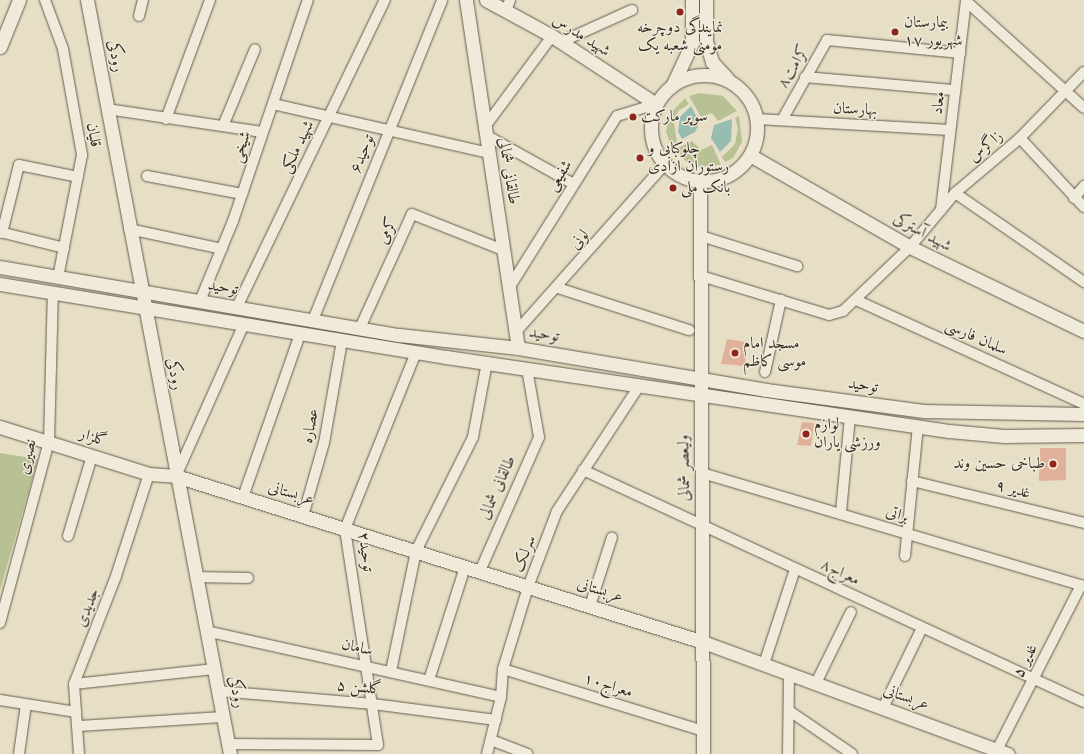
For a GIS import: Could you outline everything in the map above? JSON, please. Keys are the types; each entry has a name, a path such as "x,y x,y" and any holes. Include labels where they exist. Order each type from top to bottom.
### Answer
{"main road":[{"path":"0,47 19,0"},
{"name":"رودکی","path":"87,0 140,291 230,749"},
{"name":"طالقانی شمالی","path":"466,0 518,348"},
{"name":"شهید مدرس","path":"486,0 508,6 656,104"},
{"path":"692,0 692,43 673,84 656,104 651,135 664,164 687,178 700,181 729,175 750,155 756,137 757,119 742,90 729,80 712,62 706,41 706,0"},
{"path":"673,84 697,75 729,80"},
{"name":"شهید آسترکی","path":"750,155 910,247 1084,331"},
{"name":"ولیعصر شمالی","path":"700,181 701,395 704,526 703,754"},
{"name":"توحید","path":"0,267 360,328 518,348 701,379 924,411 964,414 1084,414"},
{"name":"توحید","path":"0,284 342,341 966,433 1084,435"},
{"path":"964,414 966,433"},
{"name":"گلزار","path":"0,427 149,474 176,476"},
{"name":"عربستانی","path":"176,476 703,642 1002,752"}],"street":[{"name":"قلیان","path":"45,0 64,56 82,155 58,277"},
{"path":"139,16 143,0"},
{"path":"166,118 210,0"},
{"name":"شیخی","path":"200,301 222,249 242,194 308,0"},
{"name":"شهید ملکی","path":"237,307 385,0"},
{"name":"توحید۶","path":"313,320 388,130 442,0"},
{"path":"966,1 1066,89 1084,108"},
{"name":"معاد","path":"941,210 966,1"},
{"path":"572,182 485,132 557,39 632,10"},
{"name":"کرامت۸","path":"782,120 826,40 960,53"},
{"path":"223,126 255,50"},
{"name":"زاگرس","path":"701,276 829,315 843,311 910,247 955,193 1020,138 1084,72"},
{"path":"805,77 955,90"},
{"path":"273,104 488,153"},
{"name":"شفیعی","path":"509,288 572,182 617,116 656,104"},
{"path":"107,109 262,132"},
{"name":"بهارستان","path":"757,119 950,130"},
{"path":"1020,138 1074,198 1084,207"},
{"name":"لونی","path":"516,333 558,288 664,164"},
{"path":"64,248 1,232 19,165 78,177"},
{"path":"147,176 242,194"},
{"path":"1074,198 1084,186"},
{"path":"955,193 1084,282"},
{"name":"کرمی","path":"360,328 412,214 503,250"},
{"path":"129,228 222,249"},
{"path":"701,236 797,266"},
{"path":"558,288 689,330"},
{"name":"نصیری","path":"0,623 48,442 53,292"},
{"path":"765,372 781,300"},
{"name":"سلمان فارسی","path":"856,300 1084,404"},
{"path":"176,476 244,324"},
{"path":"243,497 300,334"},
{"name":"عصاره","path":"303,516 324,443 342,341"},
{"name":"توحید۲","path":"230,749 378,744 345,529 416,352"},
{"path":"391,672 416,551 473,437 487,362"},
{"name":"طالقانی شمالی","path":"480,571 539,437 527,369"},
{"name":"سرلک","path":"487,754 501,697 503,670 528,587 557,511 639,386"},
{"path":"841,512 850,416"},
{"path":"905,556 918,426"},
{"path":"68,536 92,456"},
{"name":"معراج۸","path":"583,470 1084,702"},
{"name":"براتی","path":"702,472 841,512 907,534 1082,585"},
{"name":"جدیدی","path":"79,754 79,726 76,712 74,684 116,576 149,474"},
{"name":"غدیر ۹","path":"912,481 1084,523"},
{"path":"590,606 612,537"},
{"path":"429,680 465,567"},
{"path":"764,664 795,569"},
{"path":"196,577 248,578"},
{"name":"غدیر ۵","path":"1002,752 1033,679 1082,585"},
{"path":"816,683 851,612"},
{"path":"883,708 922,628"},
{"name":"سامان","path":"206,631 501,697"},
{"path":"74,684 214,669"},
{"name":"معراج۱۰","path":"503,670 703,731"},
{"path":"788,754 791,712 789,674"},
{"name":"گلشن ۵","path":"218,691 373,704 496,720"},
{"path":"0,700 76,712"},
{"path":"19,754 26,704"},
{"path":"791,712 849,754"},
{"path":"79,726 223,718"},
{"path":"491,740 527,754"}],"green space":[{"path":"700,93 723,96 737,111 718,121 712,113 701,117 689,96"},
{"path":"685,98 689,104 678,111 674,124 677,142 671,145 666,132 669,115"},
{"path":"739,116 742,142 733,158 725,162 722,157 735,144 738,128 735,118"},
{"path":"692,141 701,150 712,145 721,165 694,167 673,151"},
{"path":"0,453 38,459 0,590"}],"water":[{"path":"691,106 699,121 698,126 695,132 682,139 678,132 680,117"},
{"path":"732,119 731,141 720,152 711,138 714,125"}],"building":[{"name":"مسجد امام موسی کاظم","path":"727,339 746,342 745,366 721,364"},
{"name":"لوازم ورزشی یاران","path":"802,422 814,423 811,446 797,445"},
{"name":"طباخی حسین وند","path":"1040,448 1066,448 1066,480 1039,481"}],"place":[{"name":"نمایندگی دوچرخه مومنی شعبه یک","path":"680,12"},
{"name":"بیمارستان ۱۷ شهریور","path":"895,32"},
{"name":"سوپر مارکت","path":"633,117"},
{"name":"چلوکبابی و رستوران ازادی","path":"640,158"},
{"name":"بانک ملی","path":"673,188"},
{"name":"مسجد امام موسی کاظم","path":"735,353"},
{"name":"لوازم ورزشی یاران","path":"806,434"},
{"name":"طباخی حسین وند","path":"1053,464"}]}
